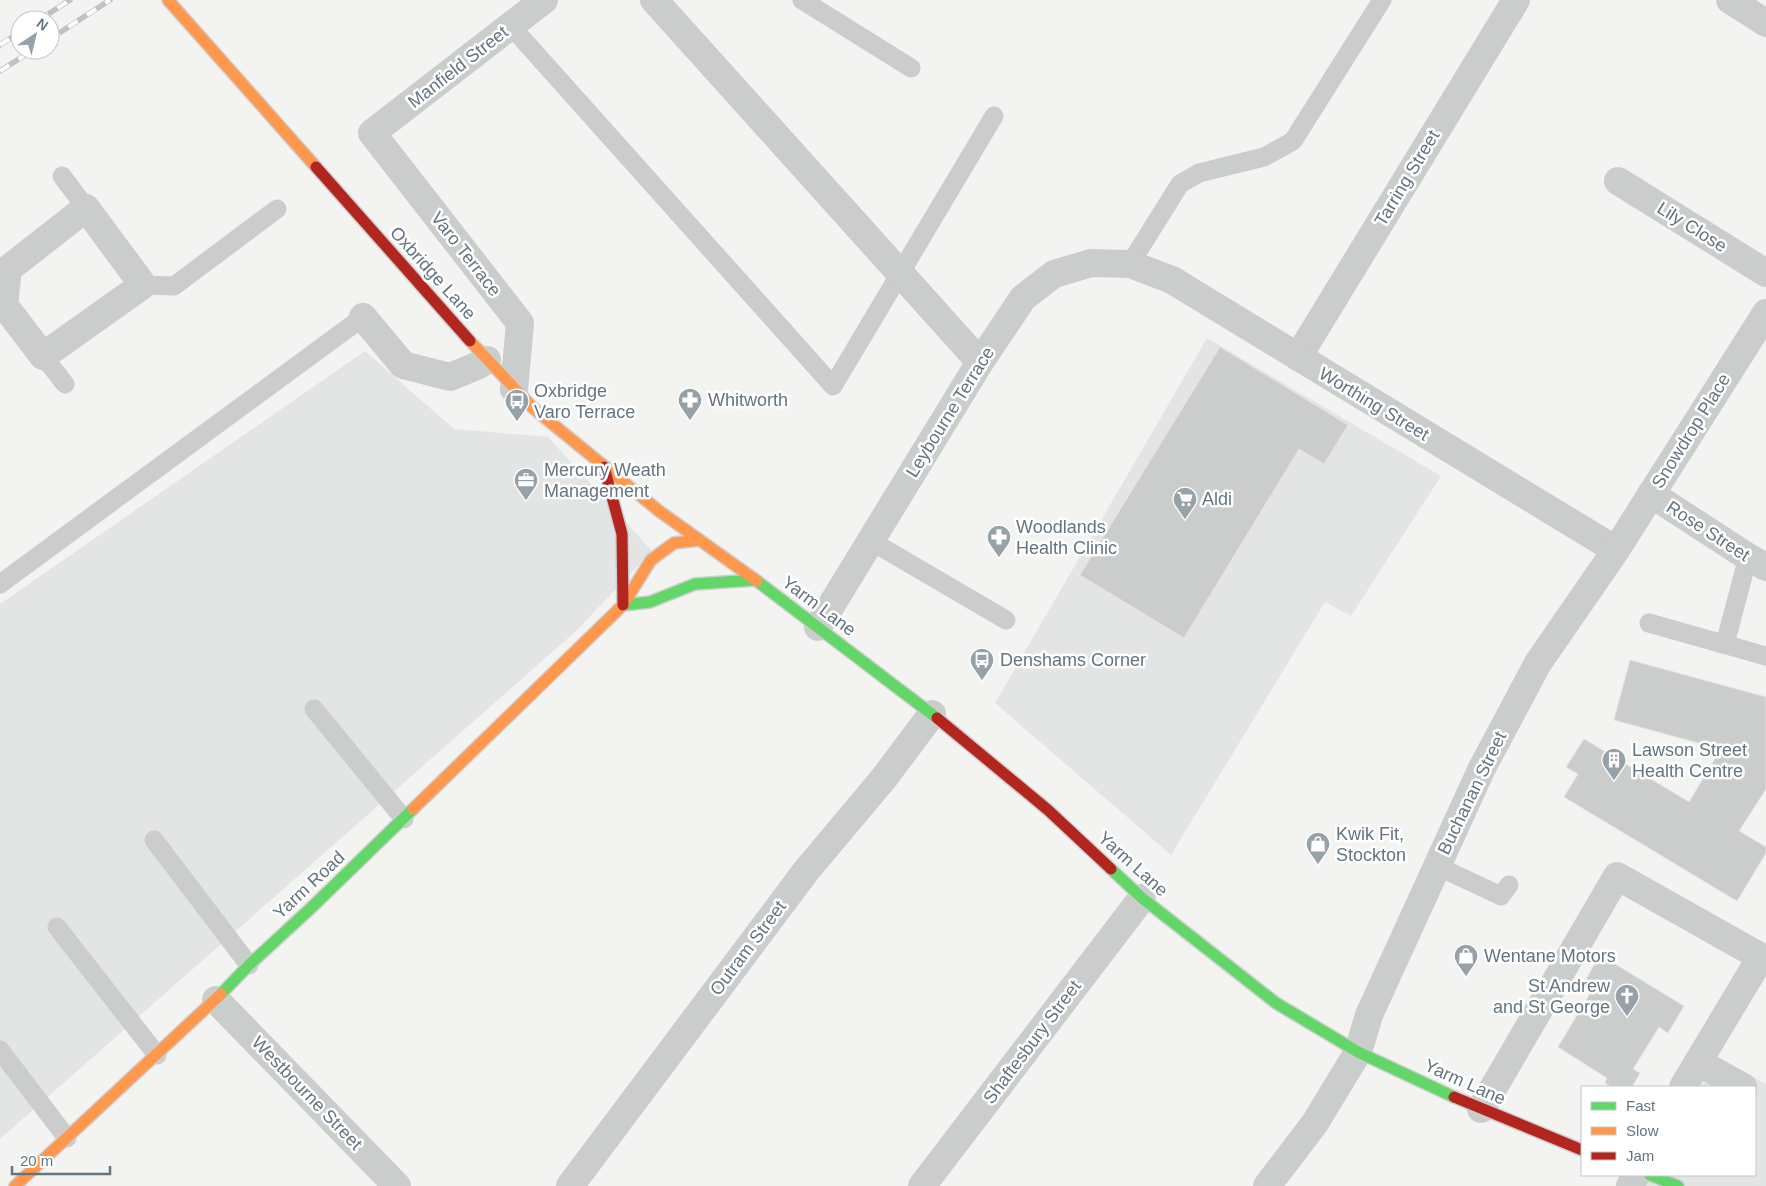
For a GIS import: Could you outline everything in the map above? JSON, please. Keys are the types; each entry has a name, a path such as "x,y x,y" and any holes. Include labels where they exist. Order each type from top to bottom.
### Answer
{"street":[{"name":"Oxbridge Lane","path":"168,0 514,389 604,467 700,540"},
{"name":"Manfield Street","path":"372,134 544,0"},
{"name":"Tarring Street","path":"1298,357 1516,0"},
{"path":"1733,1 1766,23"},
{"path":"660,2 684,33 980,362"},
{"name":"Varo Terrace","path":"372,134 520,323 514,389"},
{"name":"Lily Close","path":"1618,181 1766,273"},
{"path":"86,208 143,284 43,356 4,305 3,286 8,268 86,208"},
{"name":"Leybourne Terrace","path":"818,627 980,362 1023,298 1054,274 1091,263 1130,264"},
{"name":"Worthing Street","path":"1130,264 1172,280 1616,550"},
{"name":"Snowdrop Place","path":"1616,550 1766,313"},
{"path":"362,317 403,365 450,377 487,360"},
{"path":"604,467 622,534 623,605 650,602 694,584 755,580"},
{"name":"Rose Street","path":"1651,494 1757,562"},
{"name":"Yarm Lane","path":"700,540 932,714 1048,810 1142,898 1276,1003 1358,1052 1480,1109 1581,1150"},
{"name":"Yarm Road","path":"15,1186 216,1000 249,965 404,818 623,605 651,560 674,543 700,540"},
{"name":"Buchanan Street","path":"1267,1186 1315,1123 1358,1052 1368,1015 1482,768 1538,663 1616,550"},
{"name":"Outram Street","path":"570,1186 806,872 884,778 932,714"},
{"path":"1480,1109 1618,876 1764,957 1684,1086"},
{"name":"Shaftesbury Street","path":"922,1186 1142,898"},
{"name":"Westbourne Street","path":"216,1000 397,1186"},
{"path":"1698,1062 1740,1086"},
{"path":"1653,1176 1678,1186"}],"lane":[{"path":"802,0 911,68"},
{"path":"1130,264 1180,184 1199,174 1264,156 1293,141 1382,0"},
{"path":"511,26 833,386 894,265 994,116"},
{"path":"62,176 86,208"},
{"path":"143,284 174,286 277,209"},
{"path":"0,584 362,317"},
{"path":"43,356 65,384"},
{"path":"871,541 1006,620"},
{"path":"1726,644 1757,562"},
{"path":"1649,623 1766,656"},
{"path":"314,709 404,818"},
{"path":"154,840 249,965"},
{"path":"1437,866 1502,896 1509,885"},
{"path":"57,927 157,1055"},
{"path":"0,1050 67,1138"}],"shaded area":[{"path":"1207,338 1441,476 1351,616 1325,602 1171,855 995,703"},
{"path":"365,351 454,429 548,437 652,551 576,631 0,1139 0,604"},
{"path":"1718,1058 1766,1084 1766,1186 1639,1186 1645,1176 1756,1176 1756,1086 1701,1086"}],"building":[{"name":"Aldi","path":"1220,347 1348,425 1324,464 1299,449 1184,638 1080,575"},
{"name":"Lawson Street Health Centre","path":"1630,660 1766,697 1766,789 1739,831 1766,847 1766,853 1737,901 1564,797 1578,774 1566,767 1584,739 1689,802 1721,749 1614,720"},
{"name":"St Andrew and St George","path":"1600,955 1684,1006 1668,1033 1659,1027 1633,1069 1640,1073 1633,1086 1610,1086 1605,1083 1607,1078 1558,1047 1594,987 1585,981"}],"railway":[{"path":"54,10 70,0"},
{"path":"60,32 110,0"},
{"path":"0,45 10,38"},
{"path":"0,71 17,60"}],"traffic: fast":[{"path":"623,605 650,602 695,584 755,580"},
{"path":"757,581 937,718"},
{"path":"221,994 413,809"},
{"path":"1111,869 1142,898 1276,1003 1358,1052 1454,1097"},
{"path":"1653,1176 1678,1186"}],"traffic: slow":[{"path":"168,0 316,167"},
{"path":"470,341 533,408 659,511 757,581"},
{"path":"413,809 623,605 651,560 674,543 700,540"},
{"path":"15,1186 221,994"}],"traffic: jam":[{"path":"316,167 470,341"},
{"path":"604,467 622,534 623,605"},
{"path":"937,718 1048,810 1111,869"},
{"path":"1454,1097 1581,1150"}],"place":[{"name":"Whitworth","path":"690,421"},
{"name":"Oxbridge Varo Terrace","path":"517,422"},
{"name":"Mercury Weath Management","path":"526,501"},
{"name":"Aldi","path":"1185,520"},
{"name":"Woodlands Health Clinic","path":"999,558"},
{"name":"Denshams Corner","path":"982,681"},
{"name":"Lawson Street Health Centre","path":"1614,781"},
{"name":"Kwik Fit, Stockton","path":"1318,865"},
{"name":"Wentane Motors","path":"1466,977"},
{"name":"St Andrew and St George","path":"1627,1017"}]}
